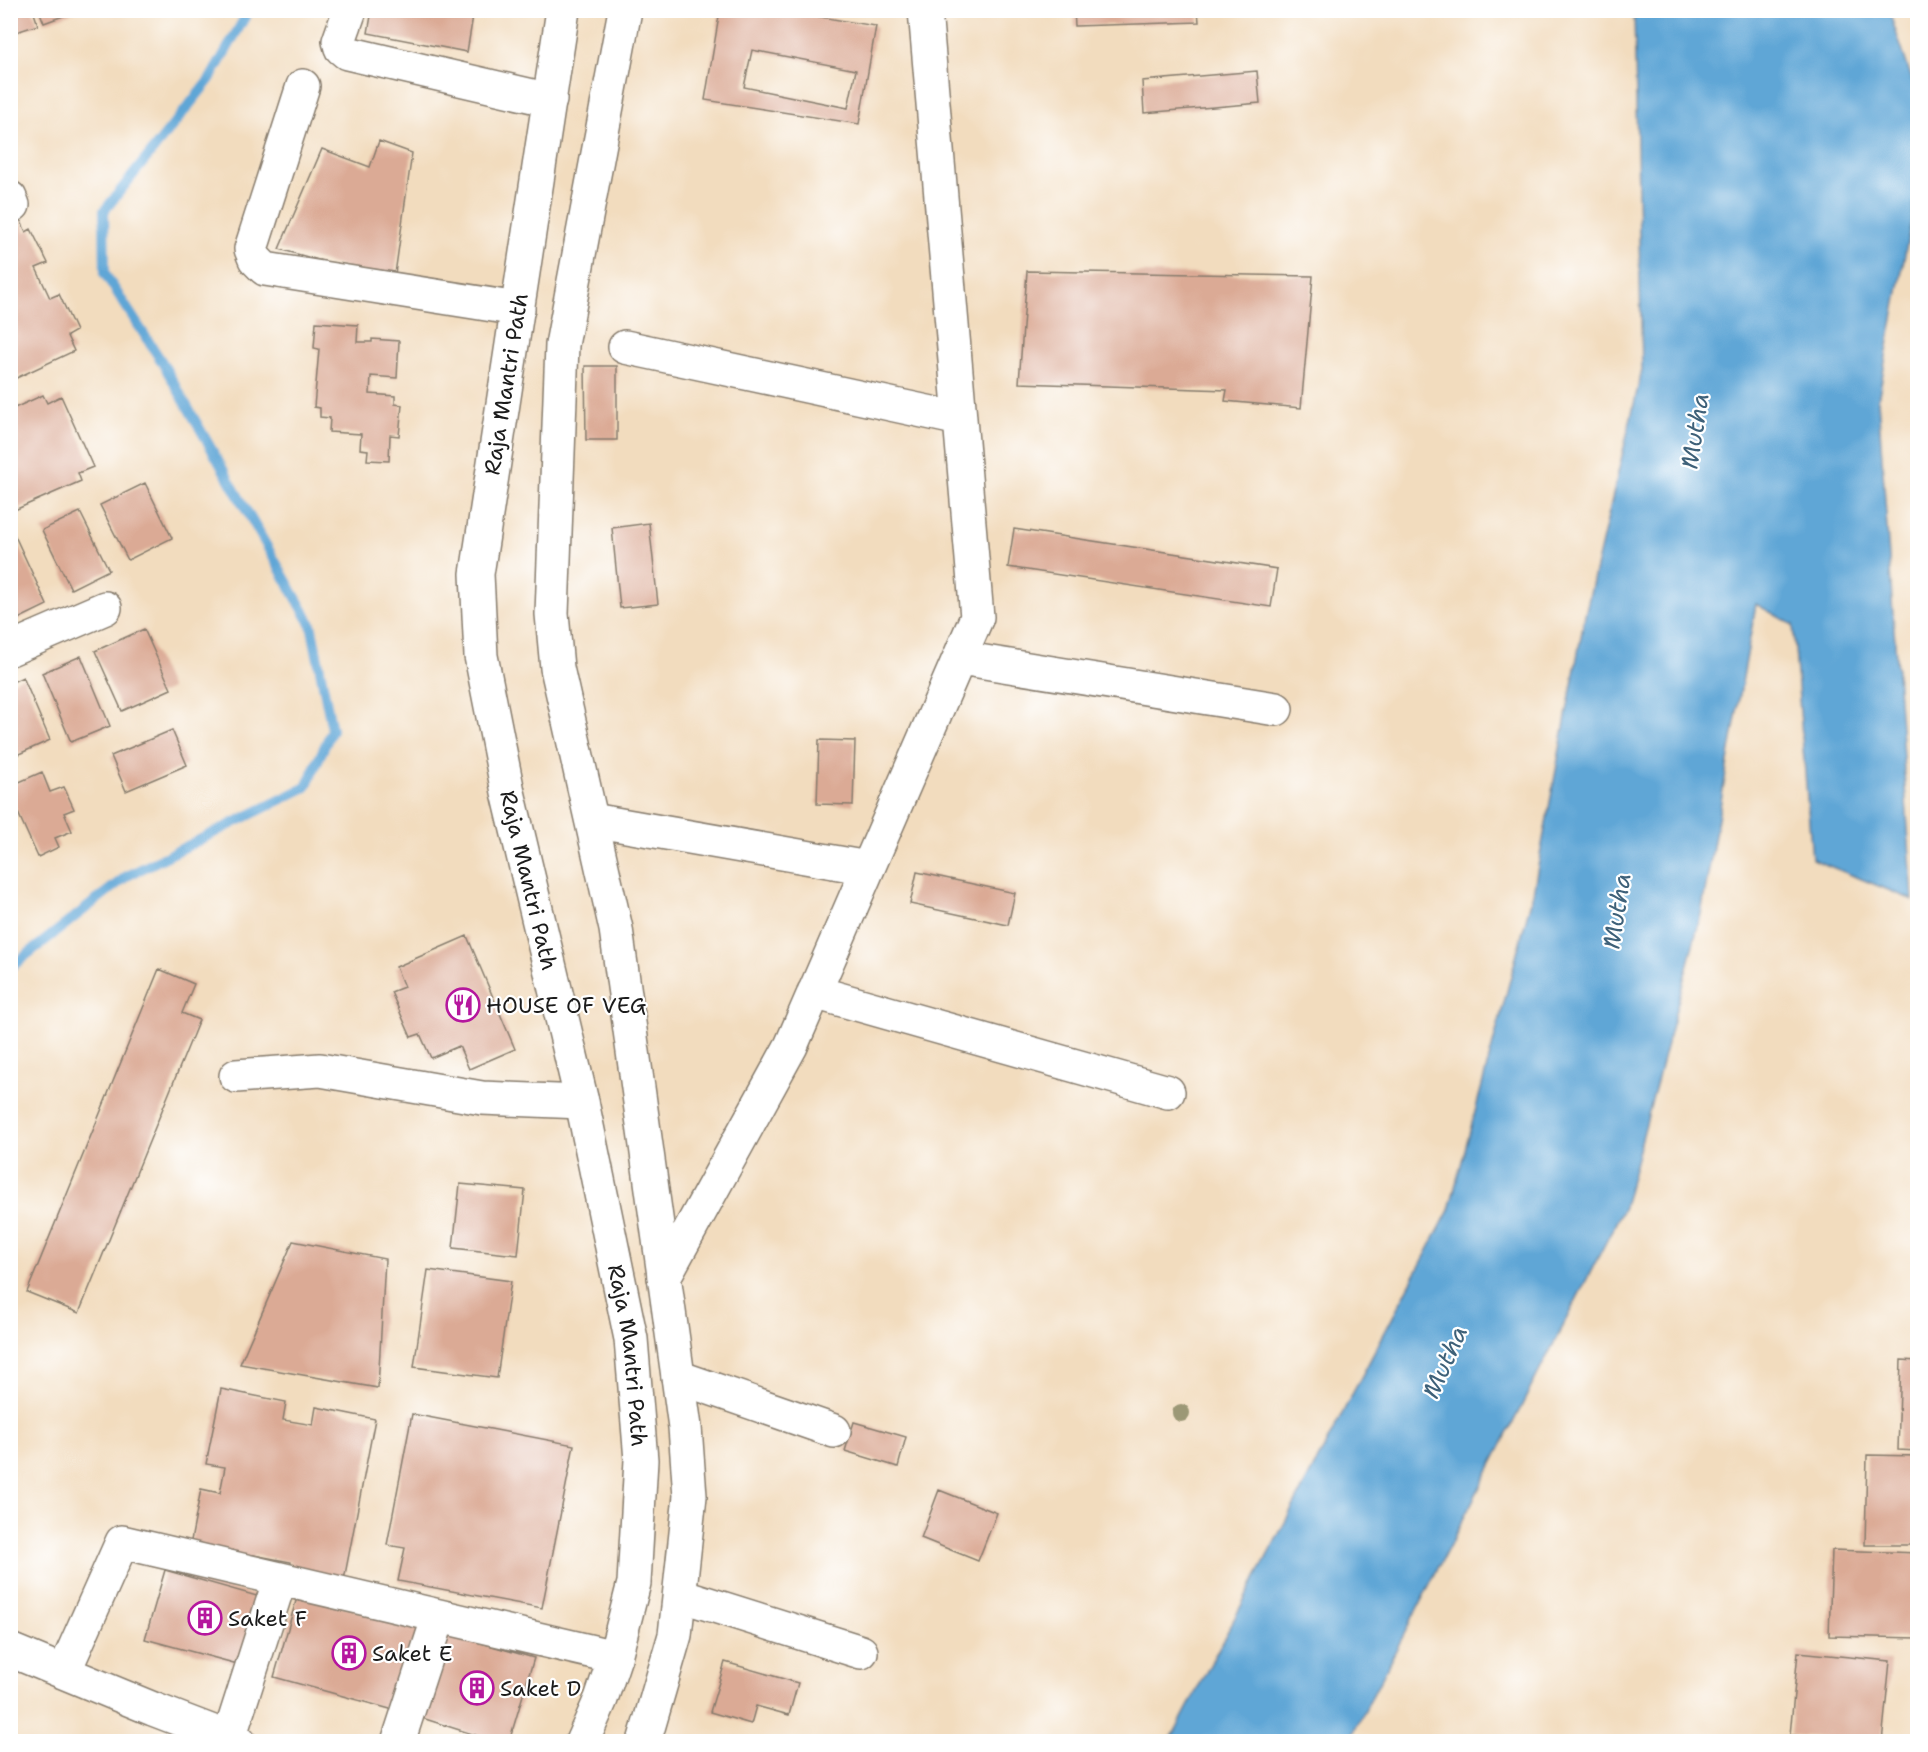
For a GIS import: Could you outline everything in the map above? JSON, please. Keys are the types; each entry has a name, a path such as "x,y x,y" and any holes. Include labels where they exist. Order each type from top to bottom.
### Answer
{"main road":[{"path":"350,10 339,41 341,48 347,53 550,100"},
{"name":"Raja Mantri Path","path":"563,10 477,574 481,656 508,792 582,1102 631,1339 641,1460 634,1583 615,1658 601,1699 582,1742"},
{"path":"625,10 562,345 552,614 557,668 616,929 688,1462 690,1496 675,1635 644,1742"},
{"path":"664,1277 791,1046 977,617 925,10"},
{"path":"303,86 251,249 255,259 265,269 518,309"},
{"path":"10,198 13,205 10,206"},
{"path":"625,347 960,419"},
{"path":"10,650 105,609"},
{"path":"960,658 1276,709"},
{"path":"592,820 868,868"},
{"path":"814,992 1168,1092"},
{"path":"236,1076 320,1070 483,1098 582,1102"},
{"path":"678,1377 834,1431"},
{"path":"641,1460 688,1462"},
{"path":"64,1672 122,1542 615,1658"},
{"path":"12,1650 216,1737 280,1579"},
{"path":"680,1595 861,1652"},
{"path":"398,1742 439,1616"}],"water":[{"name":"Mutha","path":"1634,11 1889,11 1918,97 1917,189 1878,400 1913,900 1812,859 1793,625 1756,604 1701,914 1624,1207 1349,1741 1170,1741 1449,1210 1533,893 1585,615 1642,370"}],"building":[{"path":"10,10 33,10 38,25 10,34"},
{"path":"39,10 77,10 77,11 44,23"},
{"path":"372,10 474,10 467,52 368,33"},
{"path":"720,10 778,10 876,26 859,124 705,100","holes":["752,50 856,70 848,108 744,87"]},
{"path":"1074,10 1198,10 1199,22 1075,26"},
{"path":"1257,71 1260,103 1144,113 1142,81"},
{"path":"379,141 412,153 394,281 279,249 322,149 370,167"},
{"path":"19,217 26,232 31,229 48,263 36,268 50,298 59,294 76,331 67,336 74,351 10,381 10,221"},
{"path":"1027,271 1313,276 1301,408 1225,401 1227,390 1019,383"},
{"path":"316,322 358,325 357,342 372,342 372,339 399,341 397,378 371,376 370,394 395,396 395,404 402,405 399,436 390,435 389,461 367,460 368,450 360,449 361,434 329,432 330,418 320,417 320,408 314,407 319,349 314,348"},
{"path":"585,366 617,366 617,440 586,440"},
{"path":"43,395 47,403 61,396 93,467 78,473 81,481 10,512 10,410"},
{"path":"145,483 172,538 128,560 100,505"},
{"path":"80,512 109,570 71,589 42,530"},
{"path":"649,523 658,604 620,608 612,528"},
{"path":"1014,529 1277,569 1271,607 1008,567"},
{"path":"15,536 47,605 10,623 10,539"},
{"path":"144,629 171,689 122,711 95,651"},
{"path":"81,656 110,726 71,742 42,673"},
{"path":"23,677 50,740 10,758 10,683"},
{"path":"172,730 187,765 126,791 111,756"},
{"path":"819,740 855,741 853,805 817,804"},
{"path":"42,772 50,792 64,787 74,809 64,813 72,831 55,838 59,847 38,857 10,795 10,786"},
{"path":"917,872 1015,893 1008,925 910,904"},
{"path":"467,936 515,1049 469,1069 459,1046 431,1058 420,1034 411,1037 391,992 404,987 396,967"},
{"path":"159,969 194,984 182,1013 199,1020 79,1313 27,1292"},
{"path":"460,1184 525,1190 518,1255 453,1248"},
{"path":"293,1241 385,1259 378,1388 240,1364"},
{"path":"428,1270 511,1281 497,1378 414,1367"},
{"path":"1901,1360 1918,1361 1918,1451 1898,1450"},
{"path":"221,1389 286,1402 283,1420 313,1425 316,1407 375,1419 344,1580 290,1570 291,1562 253,1555 252,1563 189,1551 201,1489 220,1493 225,1467 206,1464"},
{"path":"412,1414 574,1445 542,1608 398,1581 405,1548 387,1545"},
{"path":"854,1422 906,1437 898,1467 845,1451"},
{"path":"1867,1455 1918,1456 1918,1545 1865,1545"},
{"path":"939,1490 997,1513 978,1561 921,1538"},
{"path":"1832,1550 1918,1553 1918,1638 1829,1636"},
{"name":"Saket F","path":"165,1570 264,1598 245,1666 145,1639"},
{"name":"Saket E","path":"298,1594 424,1629 401,1712 274,1677"},
{"name":"Saket D","path":"446,1633 534,1658 509,1742 497,1742 419,1717"},
{"path":"1798,1652 1890,1661 1882,1742 1790,1735"},
{"path":"725,1662 798,1683 789,1715 756,1706 751,1724 710,1712"}],"waterway":[{"path":"10,968 127,876 306,787 332,730 311,624 162,362 105,274 104,211 210,79 249,10"}],"place":[{"name":"HOUSE OF VEG","path":"463,1005"},
{"name":"Saket F","path":"205,1618"},
{"name":"Saket E","path":"349,1653"},
{"name":"Saket D","path":"477,1688"}]}
